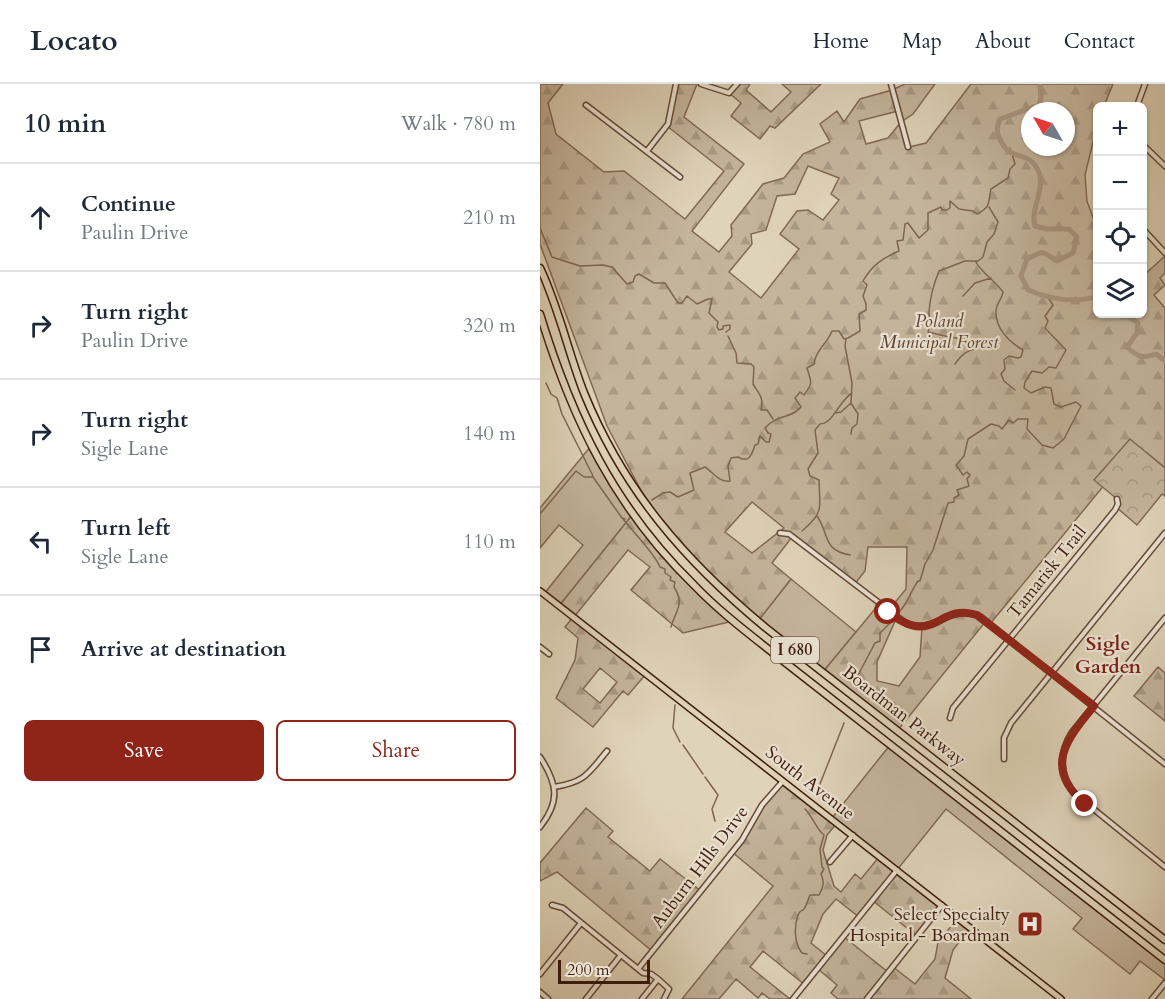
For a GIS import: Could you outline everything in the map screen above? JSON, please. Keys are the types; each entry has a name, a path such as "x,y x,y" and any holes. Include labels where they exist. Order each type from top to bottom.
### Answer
{"highway":[{"name":"Boardman Parkway","path":"540,268 584,392 611,449 655,517 696,565 766,628 1165,940"},
{"name":"Boardman Parkway","path":"540,314 555,364 582,428 612,483 643,528 693,585 763,645 1165,960"},
{"path":"540,326 555,364"}],"main road":[{"name":"South Avenue","path":"540,591 1062,999"}],"street":[{"path":"647,151 668,124 676,84"},
{"path":"700,84 729,93 737,84"},
{"path":"891,84 908,147"},
{"path":"1138,102 1145,84"},
{"path":"586,105 680,177"},
{"path":"1147,148 1165,166"},
{"path":"1147,233 1165,253"},
{"name":"Tamarisk Trail","path":"950,718 953,708 1115,510 1117,499"},
{"path":"780,533 789,534 906,624 919,627 928,626 952,614 965,612 981,617 1165,764"},
{"path":"1004,759 1003,744 1008,727 1165,533"},
{"path":"1165,618 1072,732 1065,746 1062,765 1066,780 1076,796 1165,867"},
{"path":"540,647 549,654"},
{"path":"554,787 581,780 607,750"},
{"path":"540,757 554,787 551,810 540,827"},
{"name":"Auburn Hills Drive","path":"638,969 742,840 762,805 783,781"},
{"path":"830,862 852,836"},
{"path":"793,999 897,870"},
{"path":"552,905 563,908 643,973 651,974 669,987 669,992 664,999"},
{"path":"867,999 942,906"},
{"path":"540,974 581,923"},
{"path":"585,999 621,955"},
{"path":"642,999 658,979"},
{"path":"1152,999 1165,983"},
{"path":"540,992 548,999"}],"green space":[{"name":"Poland Municipal Forest","path":"540,84 563,84 548,103 556,134 604,172 624,171 685,219 724,171 667,126 676,84 697,84 684,117 744,164 692,231 719,252 732,236 731,225 763,184 784,178 803,154 830,142 820,124 837,111 844,122 860,99 905,84 935,84 913,114 901,122 909,147 926,143 971,84 1113,84 1106,102 1093,102 1093,142 1085,175 1087,201 1093,217 1093,318 1147,318 1147,272 1165,256 1165,273 1160,278 1165,285 1154,295 1165,308 1165,468 1147,453 1115,472 990,624 986,621 898,730 823,672 879,604 888,611 906,589 907,547 868,547 865,571 854,585 792,537 772,563 791,579 758,621 732,600 655,517 607,426 540,244","holes":["898,111 901,122 888,138 866,144 859,121","808,166 839,178 831,194 839,200 823,220 808,210 797,211 780,234 799,249 761,298 729,272 752,244 751,234 766,230 777,196 795,194","752,502 784,528 752,553 725,532","896,619 922,627 920,657 899,686 877,681 877,662"]},
{"path":"737,84 750,84 746,90 771,112 791,92 782,84 821,84 775,128 770,126 760,139 731,116 741,103 729,93"},
{"path":"1130,439 1165,468 1165,496 1162,494 1137,525 1116,507 1117,499 1094,480"},
{"path":"591,446 633,514 559,606 544,594 583,545 559,525 540,548 540,508"},
{"path":"633,514 651,538 733,621 683,633 631,590 650,567 628,550 574,617 646,674 628,695 623,691 593,727 556,698 575,660 578,638 565,627 573,617 559,606","holes":["600,668 617,682 600,703 583,689"]},
{"path":"791,579 856,632 823,672 758,621"},
{"path":"1158,667 1165,673 1165,721 1134,696"},
{"path":"890,745 1165,960 1165,980 1140,961 1130,974 1073,929 1082,918 946,809 897,870 831,819"},
{"path":"783,781 837,823 827,835 823,850 834,886 841,892 855,874 861,879 879,857 942,905 917,936 873,901 859,917 836,899 823,914 811,943 827,956 844,937 888,972 893,967 915,984 935,959 938,942 958,918 970,928 953,950 945,978 971,999 838,999 831,993 837,985 818,969 805,985 763,951 750,967 790,999 770,999 762,993 758,998 736,979 719,999 682,999 773,886 732,852 763,805"},
{"path":"586,808 613,831 608,837 650,871 660,859 701,891 652,951 557,872 540,881 540,863"}],"waterway":[{"path":"1040,84 1039,105 1000,119 997,132 1007,150 1026,158 1035,165 1039,173 1040,188 1034,219 1035,226 1047,229 1069,229 1077,237 1073,253 1057,261 1043,253 1037,254 1027,259 1021,276 1028,290 1045,296 1071,300 1093,297"},
{"path":"652,500 663,493 670,492 678,497 694,490 690,473 705,467 719,479 730,481 728,466 731,458 747,459 755,445 758,444 760,436 769,442 771,434 765,428 801,407 795,398 800,392 804,395 809,387 810,379 807,368 814,364 832,331 839,331 844,339 860,331 859,314 866,310 863,296 867,285 863,281 878,263 899,251 897,241 903,240 905,224 908,223 919,238 928,230 928,213 941,207 942,210 947,210 950,208 950,201 959,209 973,211 977,214 985,209 991,189 1008,178 1010,169 1015,164 1012,154"},
{"path":"955,364 964,354 986,342 928,332 931,296 939,271 965,261 978,261 983,257 987,242 994,234 998,222 989,207"},
{"path":"540,228 552,257 580,266 612,267 627,284 633,282 635,276 639,274 654,283 665,283 678,303 682,303 687,296 697,304 712,299 709,313 718,322 719,330 723,329 723,326 730,325 730,329 726,332"},
{"path":"976,262 1003,292 996,311 1000,329 1008,339 1023,350 1021,357 1009,356 1004,360 1005,369 1001,374 1004,381 1015,390"},
{"path":"963,296 975,283 991,278"},
{"path":"897,614 920,581 948,503 954,502 954,498 959,495 957,490 969,486 967,479 970,475 967,472 963,475 956,465 964,456 968,439 991,424 1002,429 1009,420 1013,423 1018,419 1028,419 1027,429 1042,445 1053,448 1064,439 1081,406 1076,402 1061,407 1054,404 1051,388 1045,387 1031,393 1024,388 1032,371 1042,373 1049,367 1056,368 1066,350 1045,328 1048,321 1045,316 1053,305 1049,299"},
{"path":"1130,318 1138,323 1137,333 1127,347 1140,356 1156,354 1165,361"},
{"path":"728,336 736,353 737,363 751,364 754,367 753,384 761,399 761,410 767,410 773,419"},
{"path":"846,339 845,346 852,383 851,403 858,414 857,424 852,428 851,434"},
{"path":"546,383 551,394 557,398 562,414 593,476"},
{"path":"802,531 815,518 820,508 819,480 810,476 808,469 818,453 815,430 820,424 829,420 852,393"},
{"path":"835,413 841,412 851,403"},
{"path":"540,514 576,471 584,477 593,477 625,519"},
{"path":"817,516 831,545 841,553 850,555"},
{"path":"623,519 660,567 665,569 665,573 671,577 670,580 675,582 674,587 679,603 671,627"},
{"path":"871,698 857,677 875,643 880,641 880,633 893,620"},
{"path":"675,705 673,728 680,742"},
{"path":"816,794 844,723"},
{"path":"683,745 703,774"},
{"path":"705,777 718,795 712,809 715,821"},
{"path":"805,809 824,835 820,849 824,869 821,874 822,887 819,895 810,895 805,907 799,913 796,924 797,944 802,953 807,954"}],"place":[{"name":"Select Specialty Hospital - Boardman","path":"1030,924"}],"district":[{"name":"Sigle Garden","path":"1108,654"}],"route":[{"path":"888,612 901,622 919,627 928,626 958,613 977,615 1094,706 1070,736 1062,761 1067,784 1085,804"}]}
